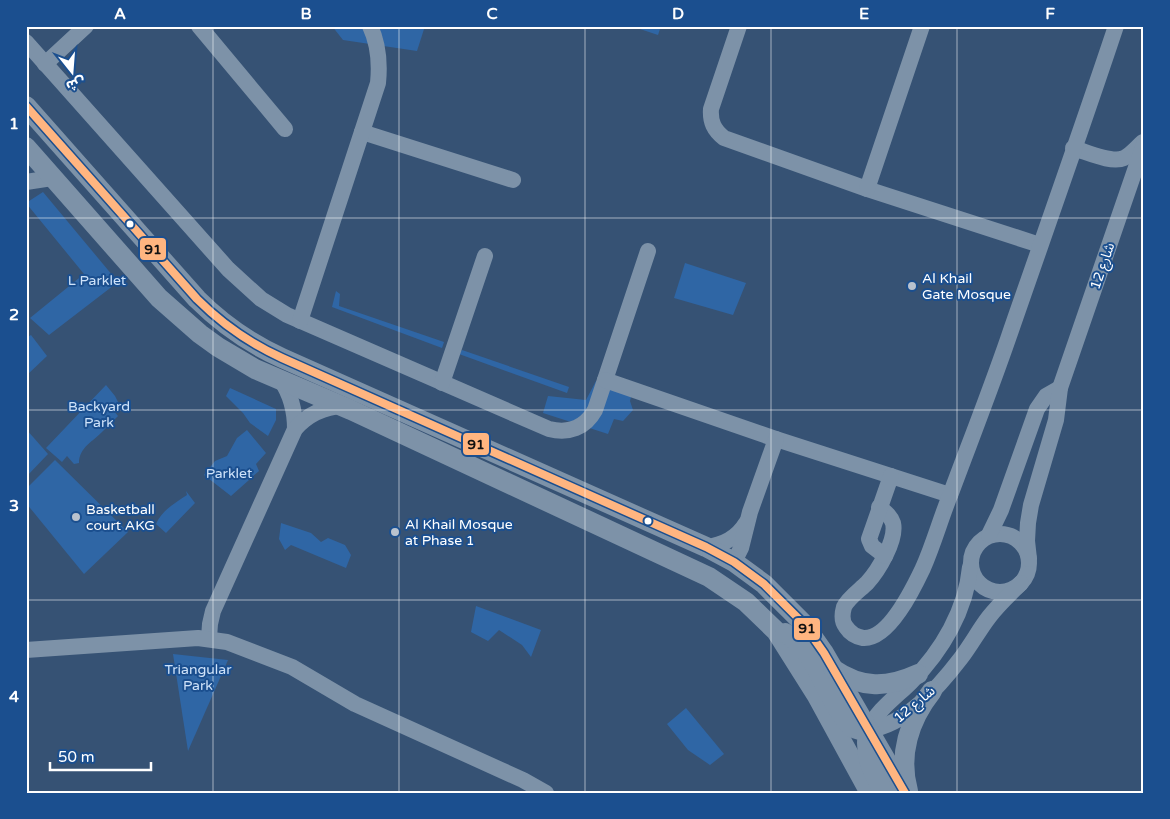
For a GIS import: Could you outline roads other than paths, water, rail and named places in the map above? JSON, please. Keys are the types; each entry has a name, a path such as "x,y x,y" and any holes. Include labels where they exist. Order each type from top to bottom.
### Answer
{"street":[{"path":"45,64 86,26"},
{"path":"199,26 285,130"},
{"path":"300,321 374,96 379,71 377,46 370,26"},
{"path":"739,26 711,109 711,121 714,128 724,138 867,190 1040,245"},
{"path":"867,190 922,26"},
{"path":"879,507 891,518 894,528 885,556 869,581 844,606 844,624 850,632 859,637 869,638 880,633 902,606 923,568 981,416 1116,26"},
{"path":"26,42 238,280 261,299 300,321 549,429 558,431 574,429 587,421 595,410 648,251"},
{"path":"26,106 209,311 222,323 250,342 706,547 734,562 764,584 790,609 814,638 906,793"},
{"path":"362,132 514,180"},
{"path":"1073,148 1114,160 1128,156 1144,143"},
{"name":"شارع 12","path":"1029,559 1027,541 1030,514 1056,420 1060,388 1144,143"},
{"path":"30,160 54,158 63,162 83,181 106,197"},
{"path":"30,160 52,178 159,298 183,321 230,354 256,369 343,406 709,578 734,593 757,611 776,631 816,696 870,793"},
{"path":"26,182 52,178"},
{"path":"442,382 484,256"},
{"path":"281,380 287,388 292,403 295,428"},
{"path":"605,380 776,439 950,495"},
{"path":"989,535 1001,510 1037,409 1046,396 1060,388"},
{"path":"209,638 213,611 295,428 308,416 316,412 343,406"},
{"path":"671,560 714,572 728,567 734,562 741,548 747,522 776,439"},
{"path":"885,556 872,546 869,539 891,476"},
{"path":"706,547 715,546 730,540 743,529 747,522"},
{"path":"1000,533 1010,535 1023,545 1029,559 1028,572 1021,583 1010,590 997,592 984,588 975,579 970,567 971,554 978,542 989,535 1000,533"},
{"name":"شارع 12","path":"868,730 880,712 918,674 938,649 956,619 966,594 970,567"},
{"name":"شارع 12","path":"868,730 893,723 932,691 961,658 988,617 1021,583"},
{"path":"776,631 792,637 804,649 848,723 855,728 868,730"},
{"path":"26,650 198,638 209,638 227,642 292,667 355,704 523,780 546,793"},
{"path":"833,669 856,681 872,685 903,681 918,674"},
{"path":"906,793 904,758 908,734 918,711 932,691"},
{"path":"868,730 866,749 870,766 884,793"}],"place":[{"name":"Al Khail Gate Mosque","path":"912,286"},
{"name":"Basketball court AKG","path":"76,517"},
{"name":"Al Khail Mosque at Phase 1","path":"395,532"}],"park label":[{"name":"L Parklet","path":"97,280"},
{"name":"Backyard Park","path":"99,414"},
{"name":"Parklet","path":"229,473"},
{"name":"Triangular Park","path":"198,678"}]}
